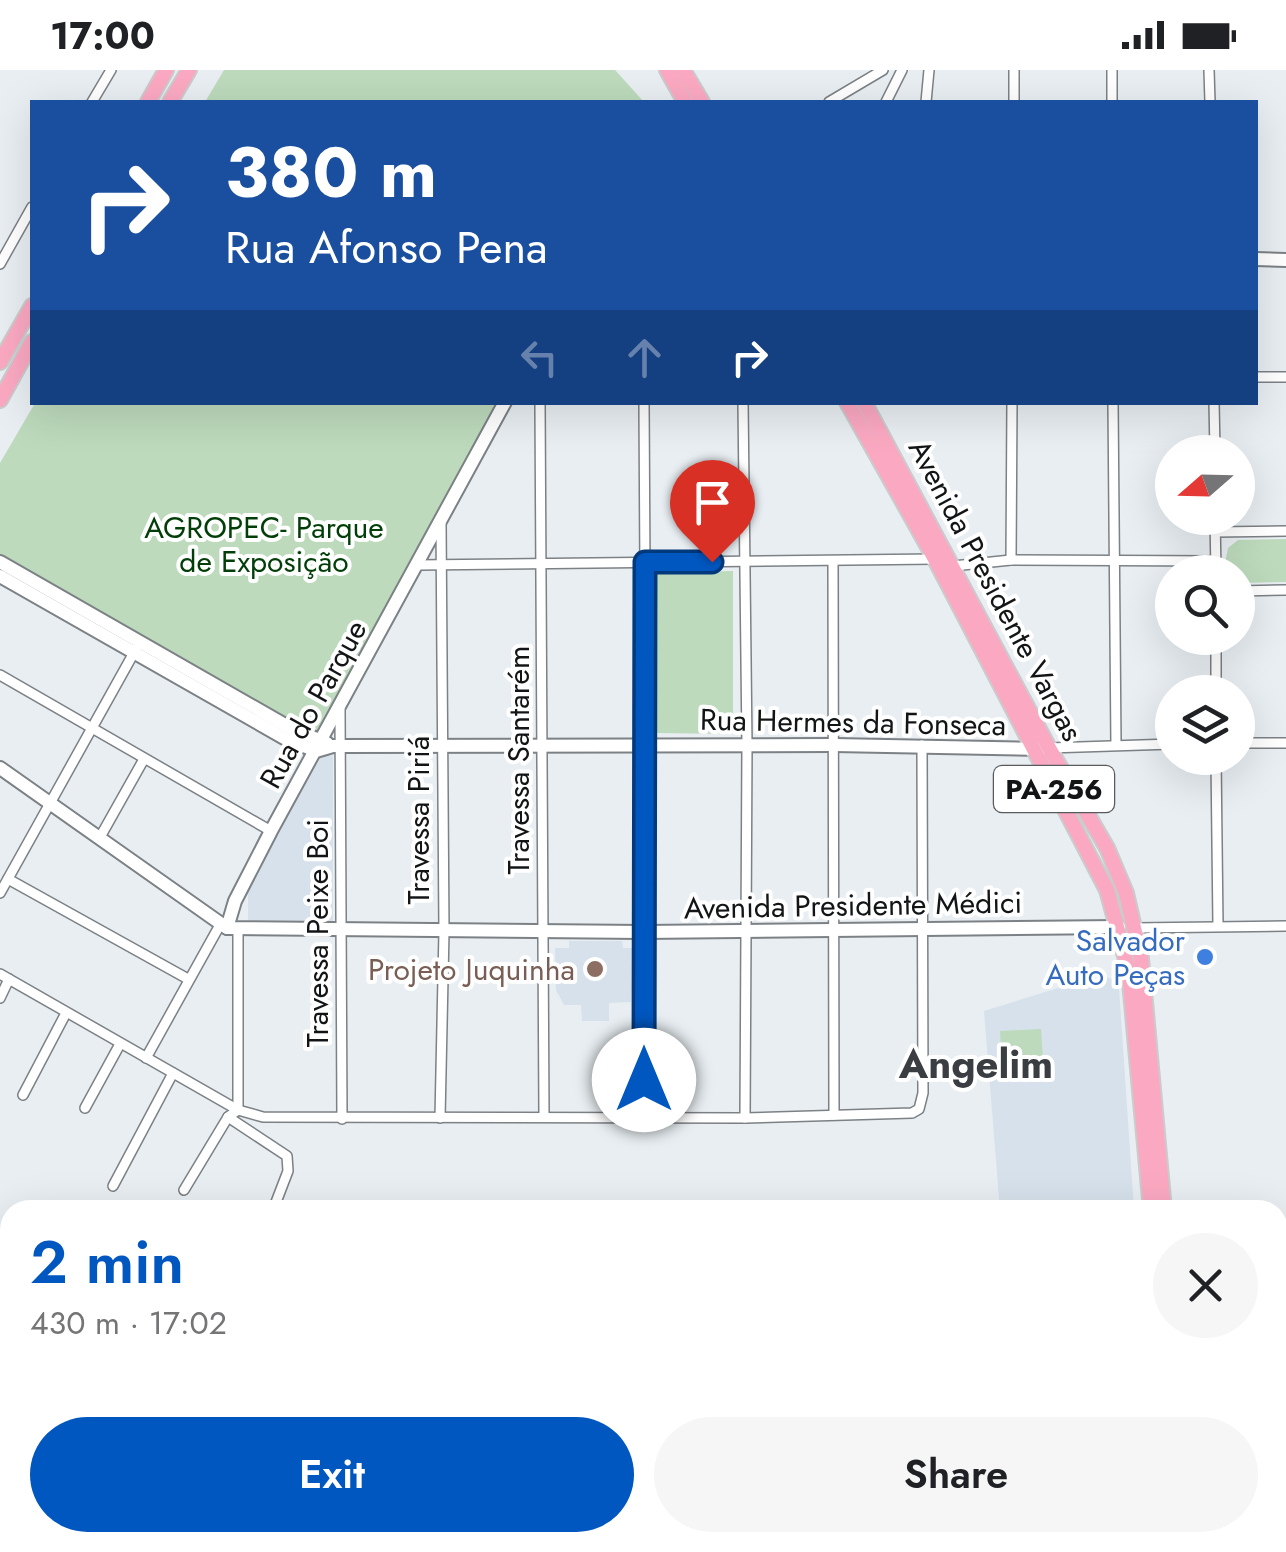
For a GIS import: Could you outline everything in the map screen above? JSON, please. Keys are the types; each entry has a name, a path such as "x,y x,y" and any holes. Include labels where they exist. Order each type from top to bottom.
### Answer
{"main road":[{"path":"149,100 166,70"},
{"path":"171,100 189,70"},
{"path":"667,70 684,100"},
{"path":"685,71 701,100"},
{"path":"2,356 30,309"},
{"path":"0,400 6,374 21,363 30,346"},
{"name":"Avenida Presidente Vargas","path":"849,405 935,558 1032,749 1100,870 1120,927 1129,971 1149,1200"},
{"name":"Avenida Presidente Vargas","path":"866,405 1112,858 1136,928 1163,1200"}],"street":[{"path":"93,100 111,70"},
{"path":"831,100 883,70"},
{"path":"887,100 902,70"},
{"path":"1014,70 1014,100"},
{"path":"1112,70 1112,100"},
{"path":"1210,70 1210,100"},
{"path":"926,71 926,100"},
{"path":"0,264 30,212"},
{"path":"1258,259 1286,260"},
{"path":"2,356 21,363"},
{"path":"1258,376 1286,377"},
{"name":"Rua do Parque","path":"229,926 235,902 271,831 328,746 340,709 503,405"},
{"name":"Travessa Santarém","path":"540,405 544,1116"},
{"path":"644,405 644,1118"},
{"path":"743,405 747,745 745,1118"},
{"path":"1011,560 1012,405"},
{"path":"1113,405 1116,745"},
{"path":"1214,405 1215,435"},
{"name":"Travessa Piriá","path":"440,1118 444,931 442,522"},
{"path":"1255,531 1286,531"},
{"path":"418,565 935,558"},
{"path":"953,566 1011,560 1155,562"},
{"path":"0,562 137,647"},
{"path":"833,562 834,1115"},
{"path":"0,576 328,746"},
{"path":"1255,591 1286,590"},
{"path":"0,893 137,647"},
{"path":"0,675 271,831"},
{"name":"Travessa Peixe Boi","path":"340,709 328,746 342,931 342,1119"},
{"path":"1255,743 1286,742"},
{"path":"1049,748 1155,744"},
{"path":"233,1114 342,1119 912,1114 923,1093 922,745"},
{"name":"Rua Hermes da Fonseca","path":"328,746 1049,748"},
{"path":"99,839 144,759"},
{"path":"0,768 229,926"},
{"path":"1216,775 1218,926"},
{"path":"8,879 188,979"},
{"path":"146,1058 188,979 229,926"},
{"path":"184,1190 233,1114 229,926"},
{"name":"Avenida Presidente Médici","path":"229,926 544,932 1120,927"},
{"path":"1136,928 1286,926"},
{"path":"0,998 5,977 174,1073 233,1114 287,1156 288,1172 276,1200"},
{"path":"22,1094 66,1013"},
{"path":"85,1108 120,1044"},
{"path":"113,1186 174,1073"}],"shaded area":[{"path":"322,755 333,756 333,922 248,920 248,883"},
{"name":"Projeto Juquinha","path":"569,941 622,941 623,948 635,948 631,1002 609,1003 609,1021 582,1021 581,1005 564,1005 556,990 555,948 569,948"},
{"path":"1100,975 1112,979 1119,988 1133,1200 999,1200 984,1011"}],"green space":[{"path":"224,70 615,70 642,100 206,100"},
{"name":"AGROPEC- Parque de Exposição","path":"34,405 501,405 321,736 0,558 0,463"},
{"path":"1286,539 1286,582 1255,583 1255,555 1227,555 1228,548 1238,540"},
{"path":"733,571 733,734 654,733 657,573"},
{"path":"1041,1029 1044,1078 1003,1080 1000,1031"}],"place":[{"name":"Salvador Auto Peças","path":"1205,957"},
{"name":"Projeto Juquinha","path":"595,969"}],"district":[{"name":"Angelim","path":"976,1064"}],"route":[{"path":"644,1080 645,562 712,562"}]}
